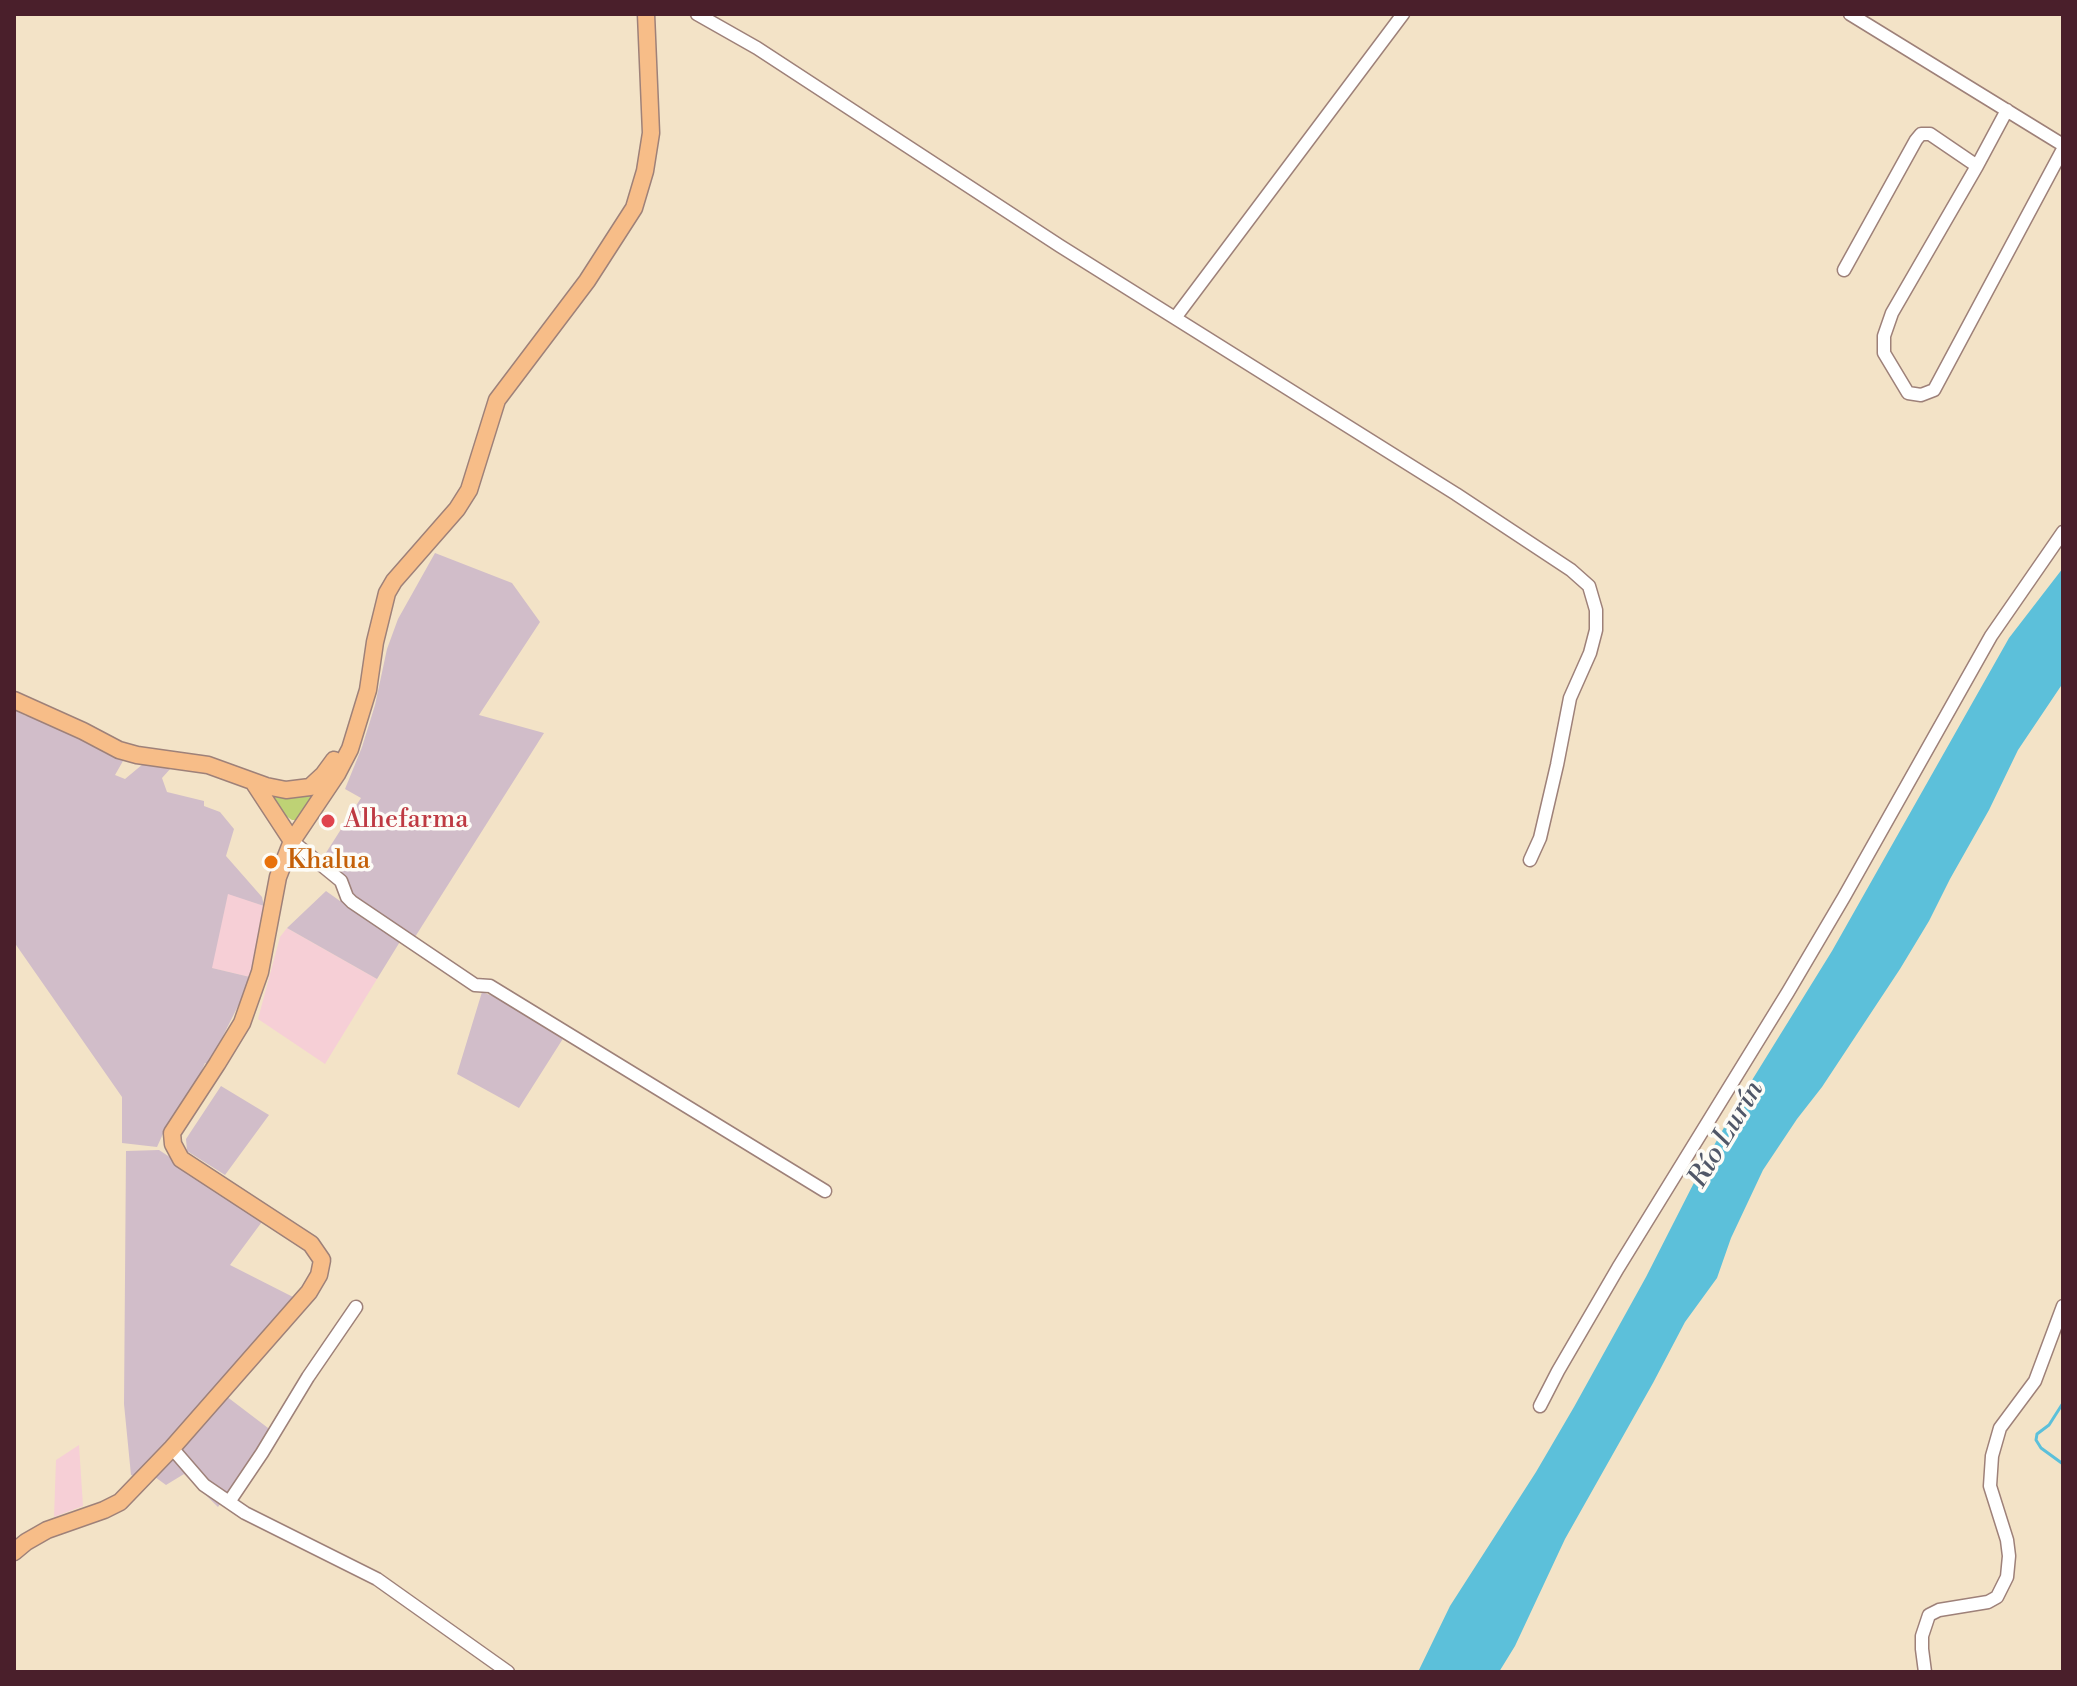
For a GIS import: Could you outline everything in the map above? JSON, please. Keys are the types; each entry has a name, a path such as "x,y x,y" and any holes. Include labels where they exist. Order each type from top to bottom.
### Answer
{"main road":[{"path":"14,1552 47,1530 120,1502 172,1448 309,1292 319,1275 322,1260 311,1244 181,1159 173,1144 172,1133 242,1023 260,972 278,877 292,841 350,749 360,718 387,593 402,571 457,509 469,490 497,400 587,281 629,219 638,199 651,133 646,14"},
{"path":"14,700 119,750 208,765 254,783 286,790 310,787 323,775 360,718"},
{"path":"254,783 292,841"}],"street":[{"path":"697,14 757,48 984,197 1456,494 1571,570 1589,586 1596,610 1596,630 1590,653 1570,698 1543,823 1530,860"},
{"path":"1175,318 1403,14"},
{"path":"1850,14 2007,110 2063,147 1934,390 1921,395 1908,393 1884,353 1884,336 1892,313 2007,110"},
{"path":"1844,270 1921,134 1930,134 1977,166"},
{"path":"1540,1406 1618,1268 1844,897 1991,636 2063,532"},
{"path":"292,841 341,881 352,902 475,985 490,986 825,1191"},
{"path":"1925,1672 1922,1636 1929,1615 1939,1610 1988,1602 1997,1597 2007,1577 2007,1540 1990,1486 1992,1456 2000,1428 2035,1381 2063,1306"},
{"path":"229,1502 356,1307"},
{"path":"172,1448 204,1485 245,1513 377,1579 508,1672"}],"shaded area":[{"path":"435,553 512,583 540,622 479,715 544,733 415,937 358,901 348,880 322,859 361,798 345,789 375,705 387,649 398,619"},
{"path":"14,710 81,738 123,761 115,775 125,779 143,764 171,768 162,778 167,792 204,801 204,806 220,812 234,829 226,856 262,897 264,906 228,894 212,968 250,977 247,988 209,1064 205,1063 157,1147 122,1143 122,1097 14,942"},
{"path":"326,891 401,940 377,979 287,928"},
{"path":"228,893 264,906 250,977 211,968"},
{"path":"287,928 377,979 325,1064 258,1019 280,937"},
{"path":"482,992 508,1002 564,1037 519,1108 457,1074"},
{"path":"221,1086 269,1115 225,1175 187,1151 186,1139"},
{"path":"159,1150 264,1219 230,1265 295,1298 138,1477 131,1475 124,1404 126,1151"},
{"path":"226,1396 272,1431 218,1507 184,1474 166,1485 155,1477"},
{"path":"79,1445 83,1506 54,1517 56,1460"}],"green space":[{"path":"271,792 319,792 297,820 292,820 283,814"}],"water":[{"name":"Río Lurín","path":"2063,568 2063,683 2018,750 1989,810 1900,969 1763,1170 1731,1238 1717,1278 1685,1322 1565,1539 1515,1646 1499,1672 1418,1672 1450,1606 1574,1407 1736,1106 1832,951 2009,638"}],"waterway":[{"path":"2063,1403 2049,1425 2037,1434 2036,1440 2041,1448 2063,1464"}],"place":[{"name":"Alhefarma","path":"328,821"},
{"name":"Khalua","path":"271,862"}]}
